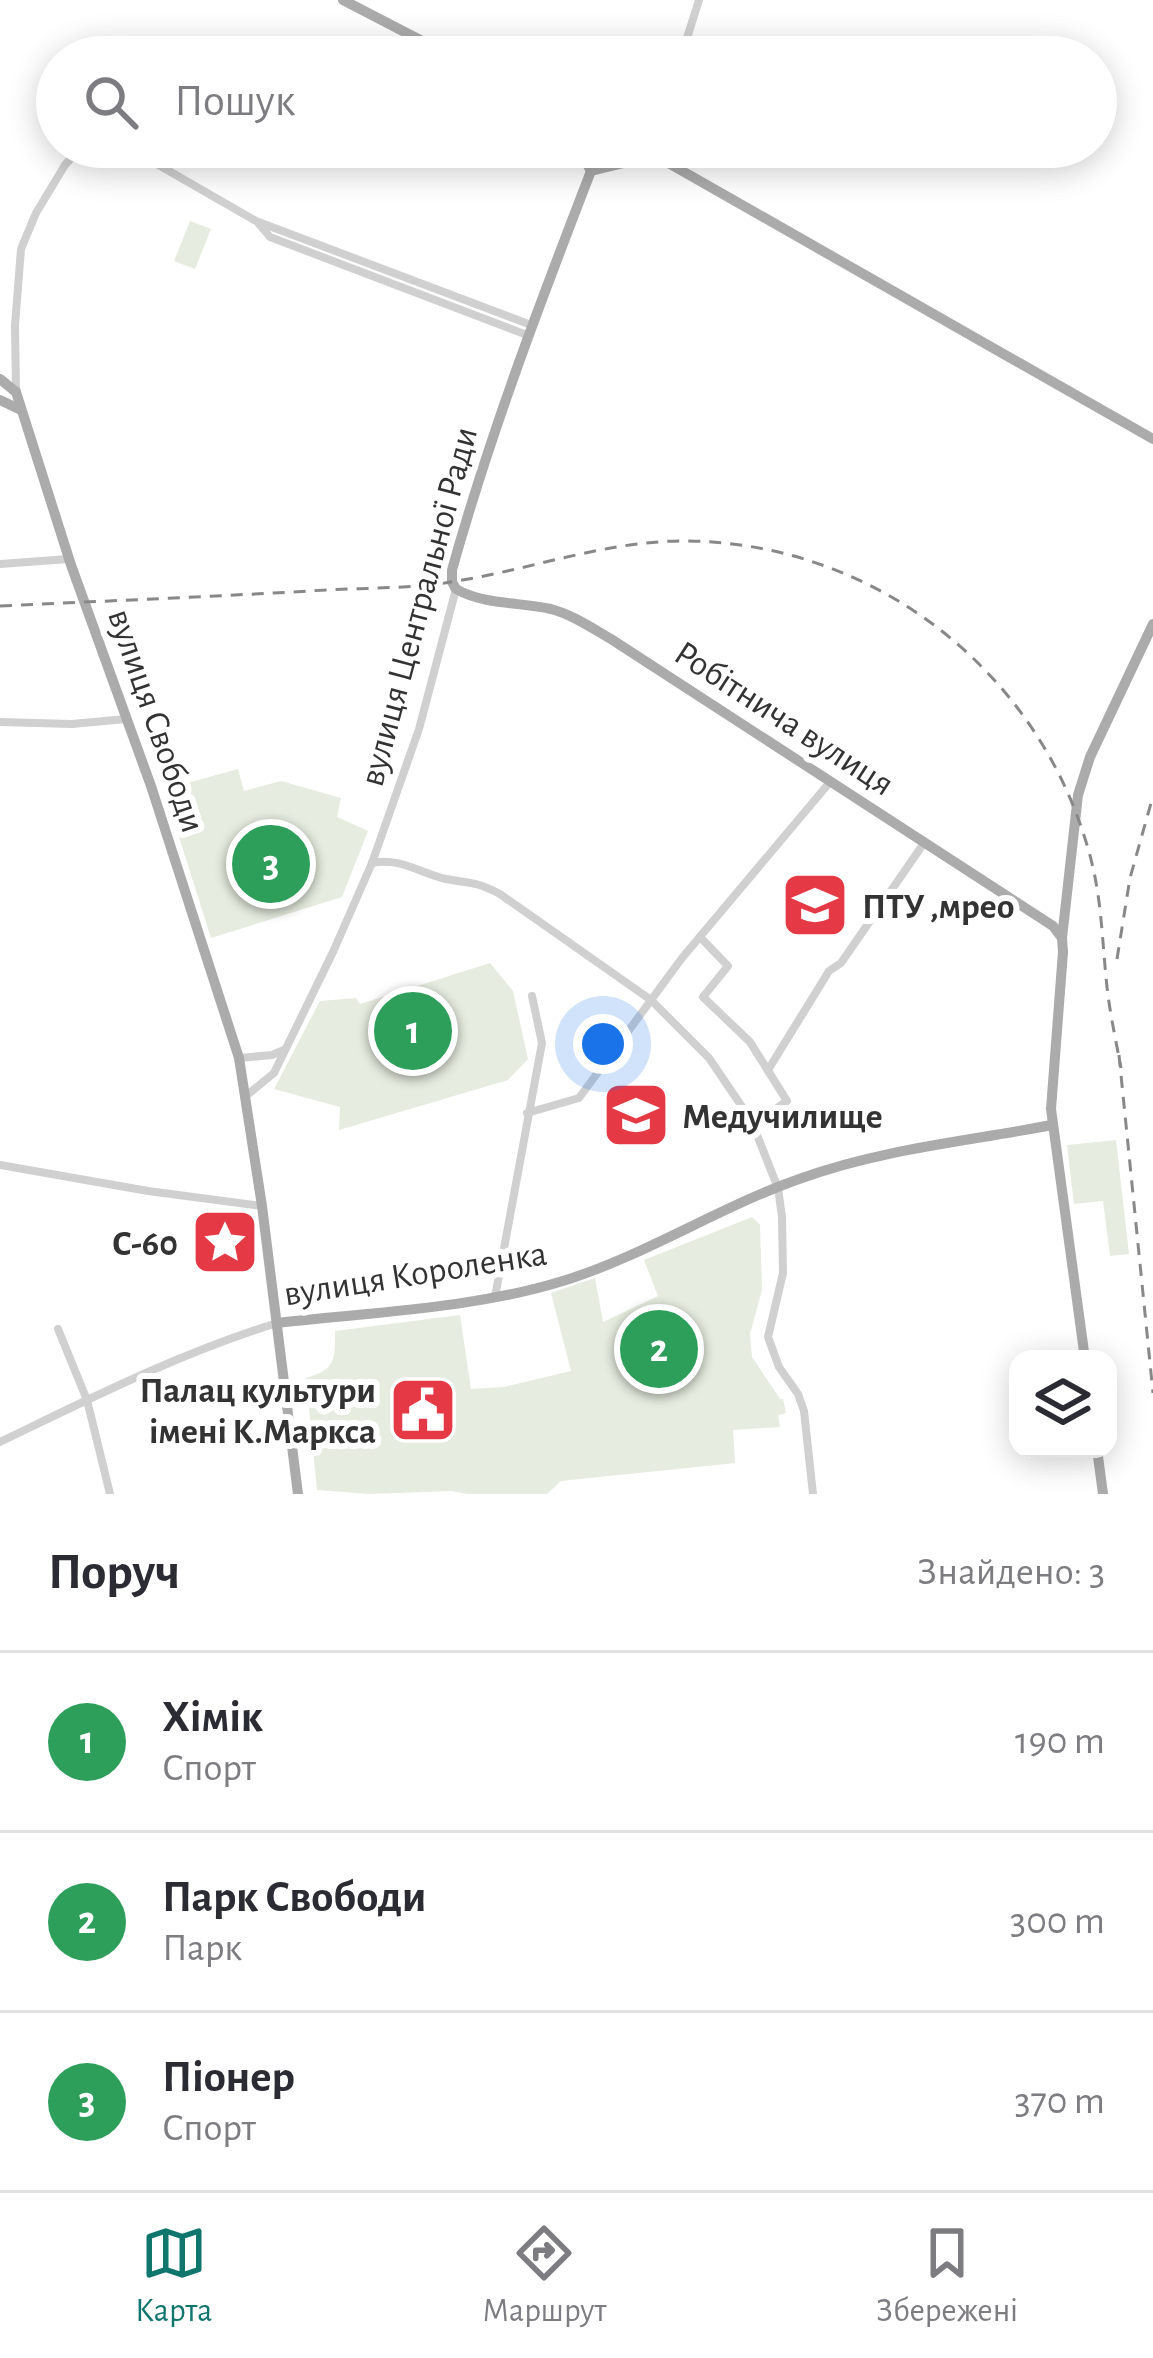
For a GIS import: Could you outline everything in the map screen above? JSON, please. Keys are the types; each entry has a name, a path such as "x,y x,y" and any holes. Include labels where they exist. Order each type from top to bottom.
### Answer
{"main road":[{"path":"343,0 412,36"},
{"path":"589,168 603,168"},
{"path":"677,168 1153,439"},
{"name":"вулиця Центральної Ради","path":"456,589 452,570 473,493 591,171"},
{"path":"0,379 16,392 0,400"},
{"name":"вулиця Свободи","path":"16,392 69,559 152,786 239,1058 298,1494"},
{"path":"0,400 21,410"},
{"name":"Робітнича вулиця","path":"456,589 552,609 611,639 1054,926 1062,938"},
{"path":"1084,1350 1051,1109 1062,938 1078,795 1090,758 1153,624"},
{"name":"вулиця Короленка","path":"277,1323 495,1297 566,1280 778,1187 847,1162 1052,1125"},
{"path":"1098,1458 1103,1494"}],"street":[{"path":"688,36 699,0"},
{"path":"16,392 21,249 63,168"},
{"path":"164,168 272,232 529,330"},
{"path":"0,564 69,559"},
{"name":"вулиця Центральної Ради","path":"246,1096 274,1073 372,863 419,729 456,589"},
{"path":"0,722 72,724 126,719"},
{"path":"527,1112 579,1098 700,937 830,782"},
{"path":"769,1068 829,971 841,963 924,843"},
{"path":"372,863 398,861 447,879 478,882 651,1000 709,1058 753,1125 778,1187 783,1273 768,1337 804,1411 813,1494"},
{"path":"700,937 728,966 704,997 750,1042 787,1101 753,1125"},
{"path":"495,1297 542,1042 532,996"},
{"path":"239,1058 286,1049"},
{"path":"0,1165 262,1206"},
{"name":"вулиця Короленка","path":"0,1442 219,1340 277,1323"},
{"path":"58,1329 87,1400 110,1494"}],"shaded area":[{"path":"190,221 211,229 195,269 174,261"},
{"path":"238,769 244,791 281,781 341,798 337,817 368,831 342,897 211,938 172,815 193,808 187,783"},
{"path":"490,963 513,991 528,1059 508,1080 339,1130 340,1107 274,1089 320,1001 356,998 360,1004"},
{"path":"1116,1140 1129,1254 1110,1256 1103,1201 1074,1204 1067,1145"},
{"path":"752,1217 760,1225 762,1290 750,1334 752,1357 783,1399 786,1413 778,1415 780,1427 733,1430 735,1463 561,1481 547,1494 317,1490 306,1378 332,1362 335,1331 460,1315 471,1389 504,1387 571,1371 551,1293 595,1278 603,1322 658,1296 644,1260"}],"railway":[{"path":"0,606 420,586 655,542 756,548 823,565 884,593 940,630 990,675 1032,728 1065,787 1089,852 1121,1068"},
{"path":"1117,959 1130,878 1153,796"},
{"path":"1119,1055 1153,1393"}],"place":[{"name":"Піонер","path":"271,864"},
{"name":"ПТУ ,мрео","path":"815,905"},
{"name":"Хімік","path":"413,1031"},
{"name":"Медучилище","path":"636,1115"},
{"name":"С-60","path":"225,1242"},
{"name":"Парк Свободи","path":"659,1349"},
{"name":"Палац культури імені К.Маркса","path":"423,1410"}]}
